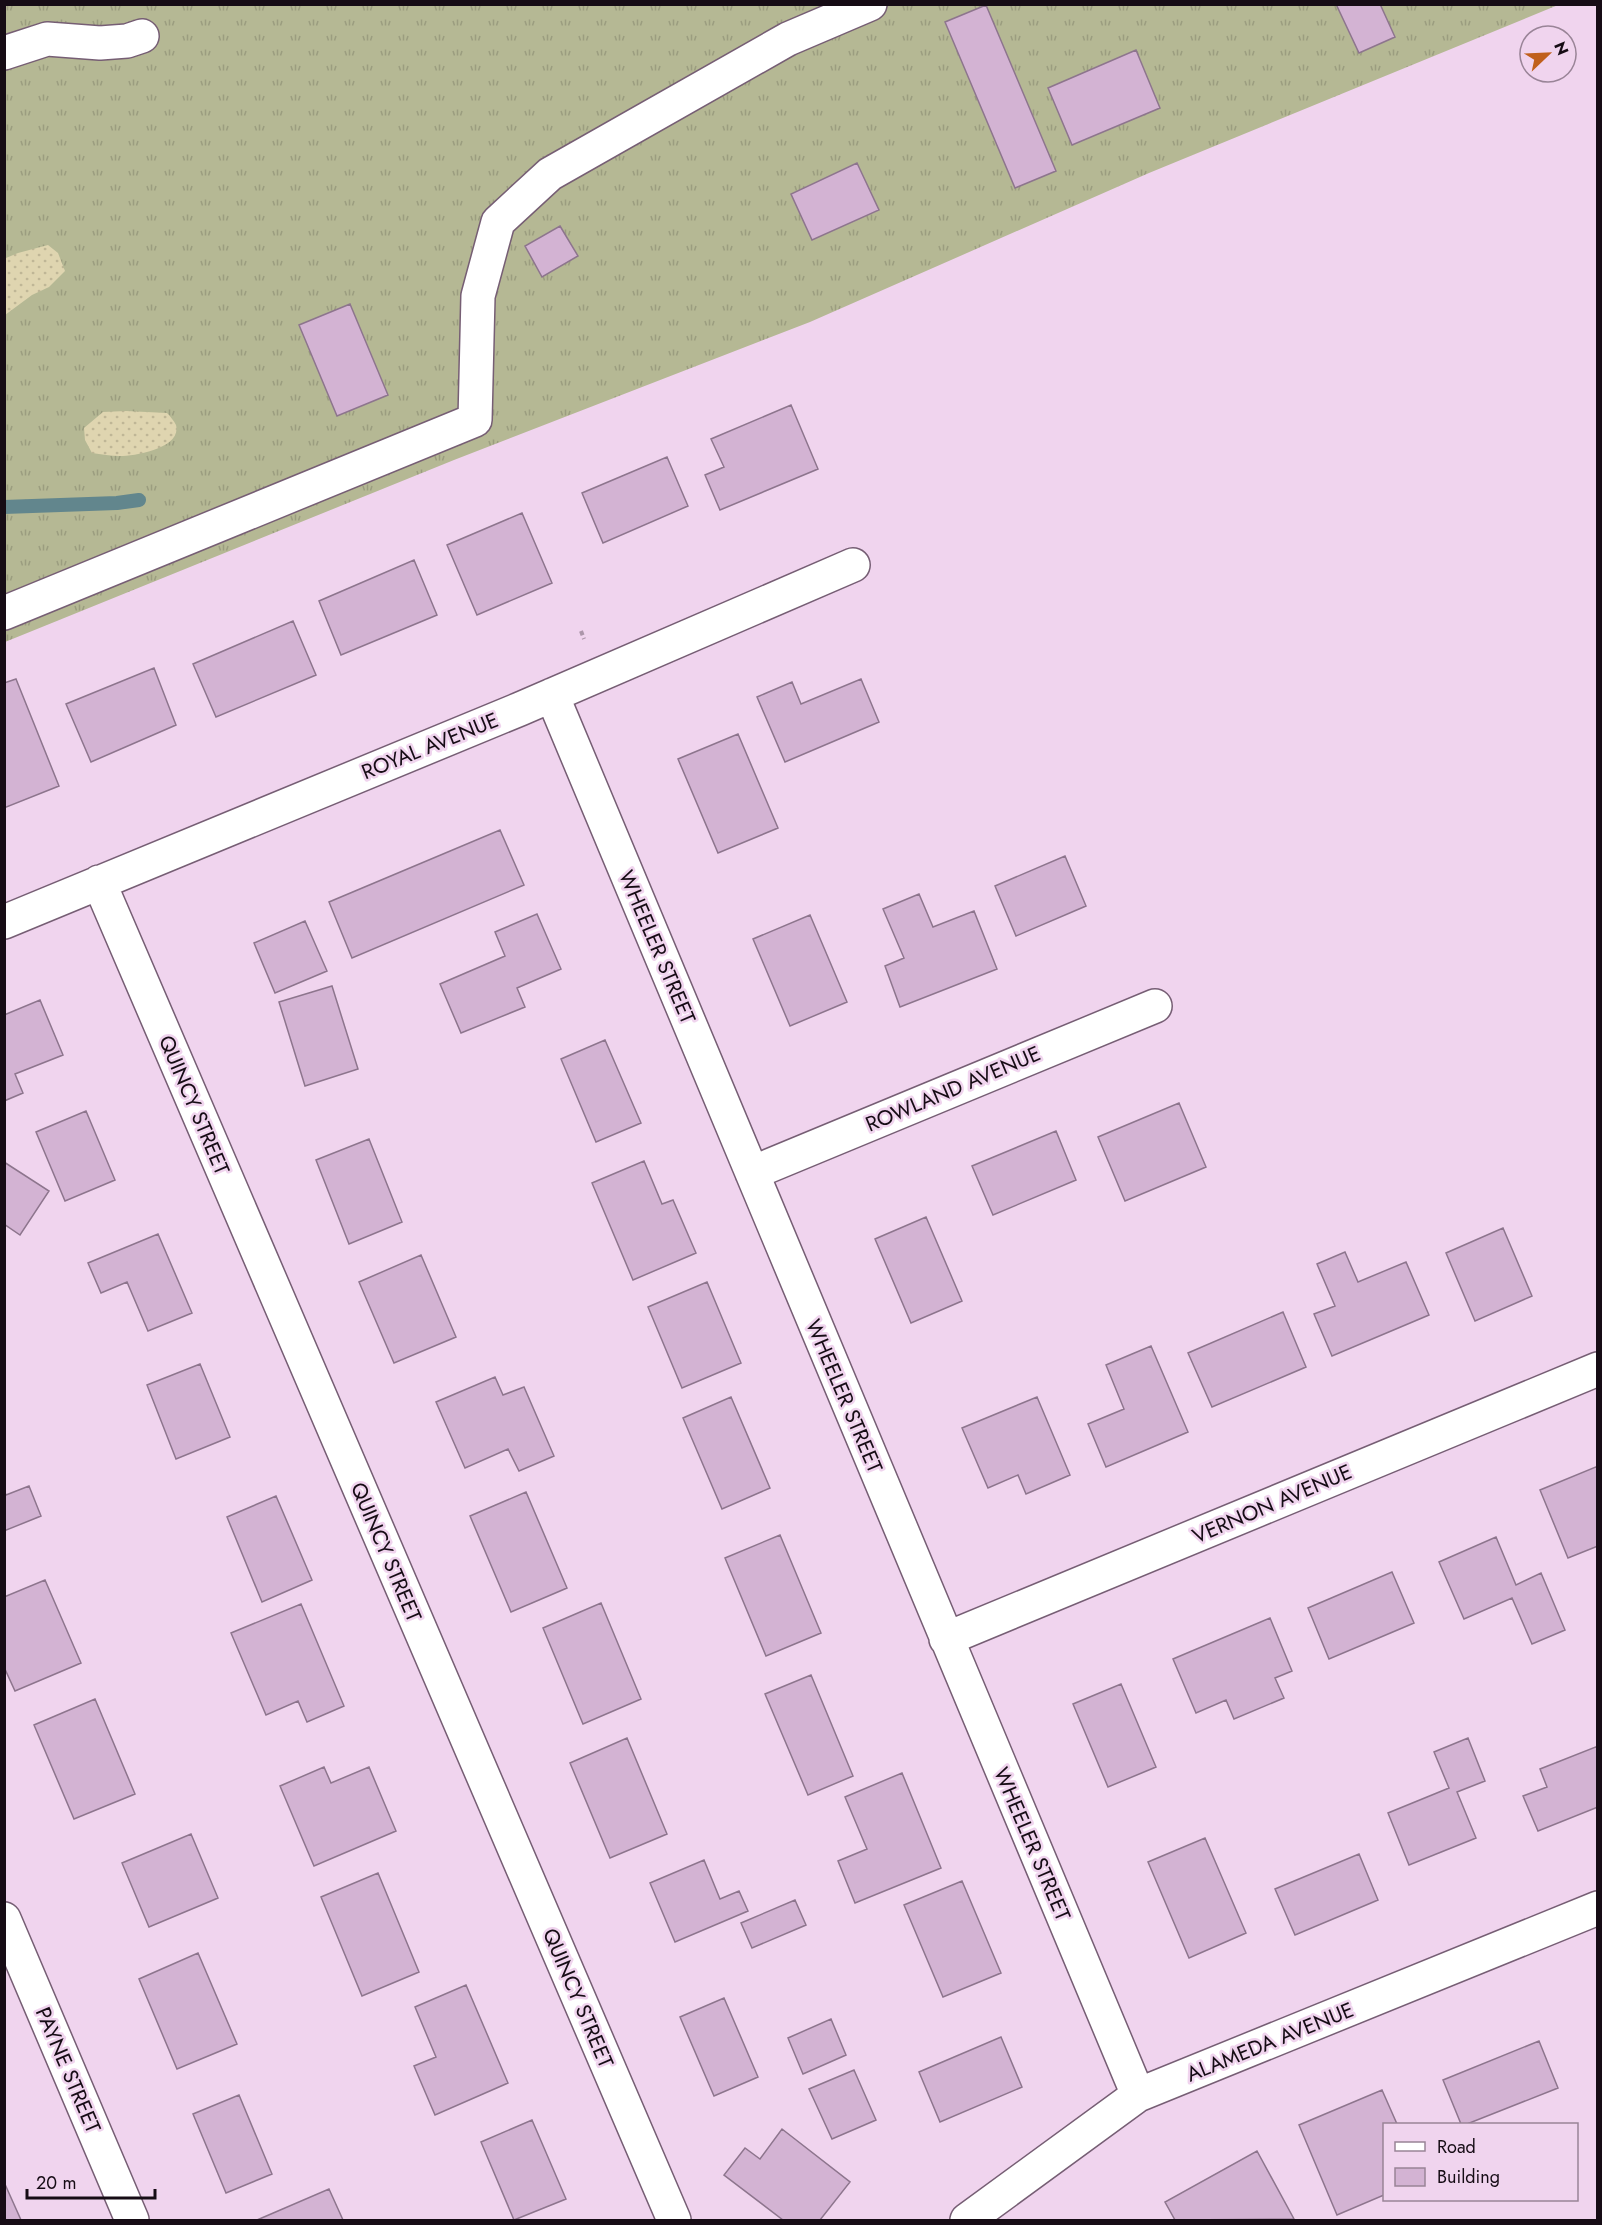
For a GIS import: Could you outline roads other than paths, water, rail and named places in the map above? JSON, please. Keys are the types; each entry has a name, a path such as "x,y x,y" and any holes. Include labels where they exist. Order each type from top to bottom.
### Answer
{"street":[{"path":"4,613 475,420 478,296 498,222 550,174 788,39 870,4"},
{"path":"4,53 47,39 100,43 142,36"},
{"name":"ROYAL AVENUE","path":"4,922 552,695 853,565"},
{"name":"WHEELER STREET","path":"552,695 1138,2095"},
{"name":"QUINCY STREET","path":"99,882 674,2220"},
{"name":"ROWLAND AVENUE","path":"752,1173 1155,1006"},
{"name":"VERNON AVENUE","path":"946,1639 1598,1369"},
{"name":"ALAMEDA AVENUE","path":"967,2220 1138,2095 1598,1908"},
{"name":"PAYNE STREET","path":"4,1919 132,2220"}],"waterway":[{"path":"4,507 117,503 139,500"}]}
